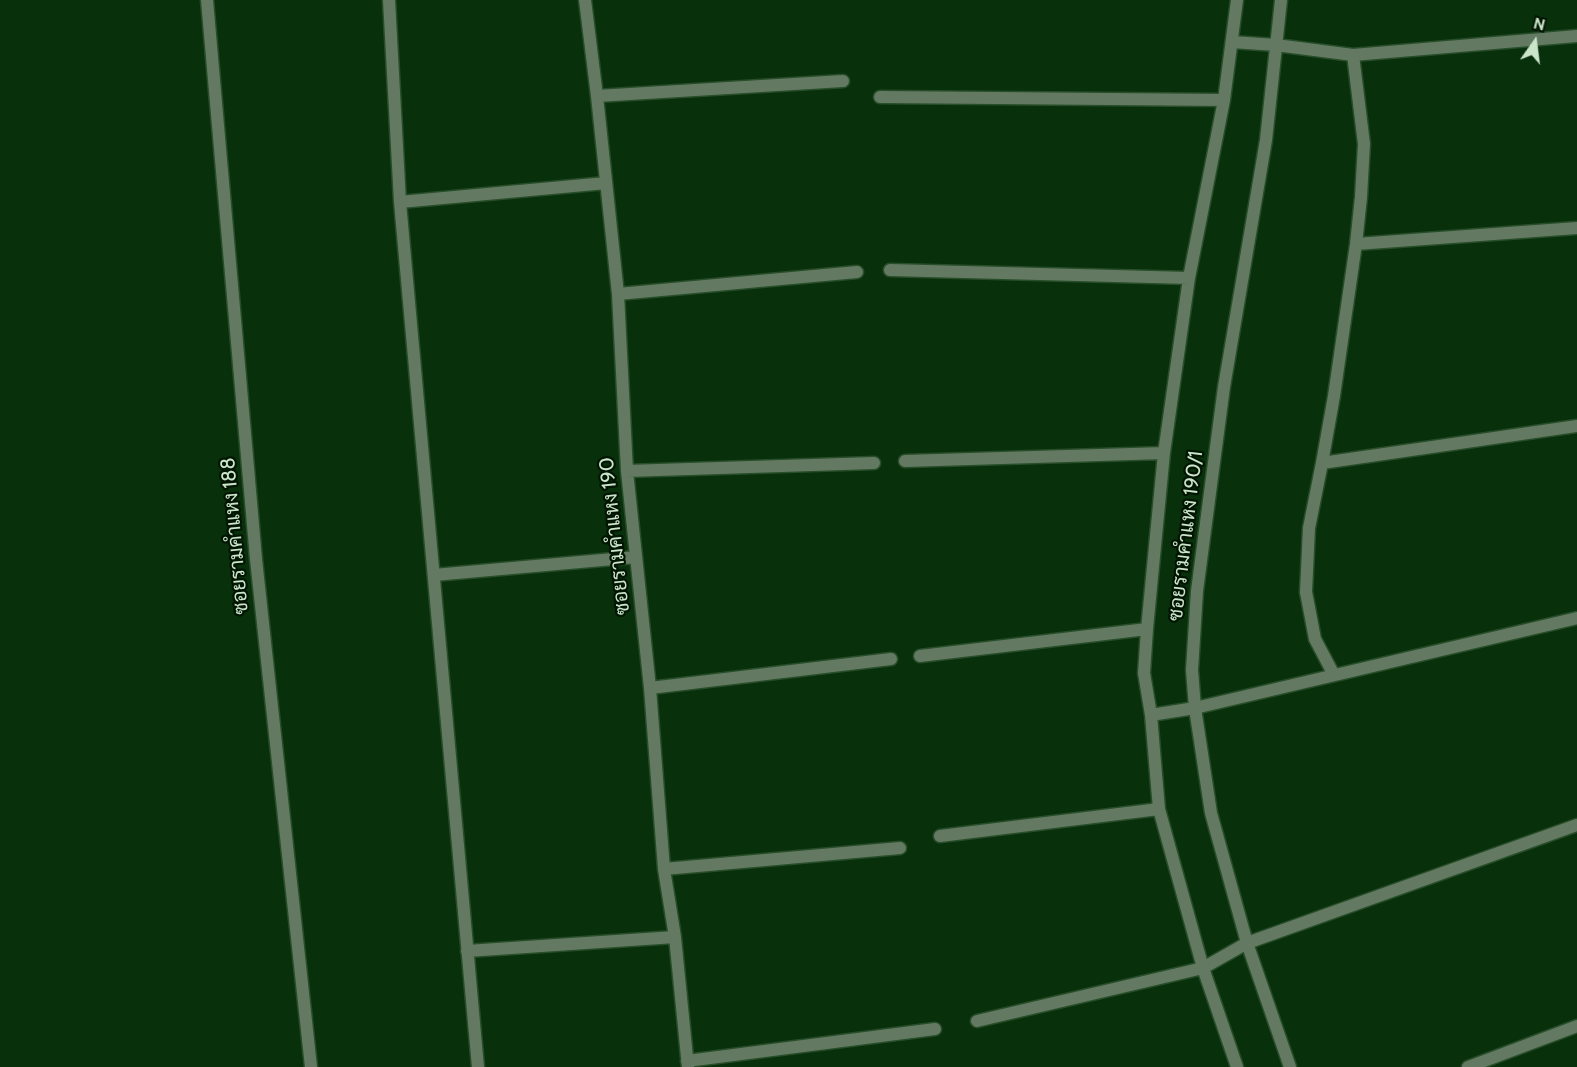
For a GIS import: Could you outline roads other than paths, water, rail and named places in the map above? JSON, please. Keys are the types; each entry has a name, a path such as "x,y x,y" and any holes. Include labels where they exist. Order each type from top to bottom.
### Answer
{"street":[{"name":"ซอยรามคำแหง 188","path":"207,0 256,559 311,1067"},
{"path":"389,0 400,202 478,1067"},
{"name":"ซอยรามคำแหง 190","path":"585,0 618,294 627,471 650,688 664,869 675,937 688,1064"},
{"name":"ซอยรามคำแหง 190/1","path":"1237,0 1224,100 1189,278 1164,453 1144,673 1159,809 1203,968 1237,1067"},
{"name":"ซอยรามคำแหง 190/1","path":"1281,0 1266,140 1224,387 1197,591 1192,670 1195,708 1211,813 1247,943 1290,1067"},
{"path":"1232,42 1353,55 1577,36"},
{"path":"1334,675 1315,639 1305,592 1309,528 1334,396 1361,197 1364,144 1353,55"},
{"path":"597,96 843,81"},
{"path":"880,97 1224,100"},
{"path":"400,202 606,183"},
{"path":"1356,243 1577,228"},
{"path":"890,270 1189,278"},
{"path":"618,294 857,272"},
{"path":"1322,463 1577,426"},
{"path":"905,462 1164,453"},
{"path":"627,471 874,462"},
{"path":"434,575 636,557"},
{"path":"1150,715 1195,708 1577,618"},
{"path":"920,656 1147,629"},
{"path":"650,688 891,659"},
{"path":"940,836 1159,809"},
{"path":"977,1021 1203,968 1247,943 1577,825"},
{"path":"664,869 900,848"},
{"path":"467,951 675,937"},
{"path":"1468,1067 1577,1026"},
{"path":"688,1064 935,1029"}]}
